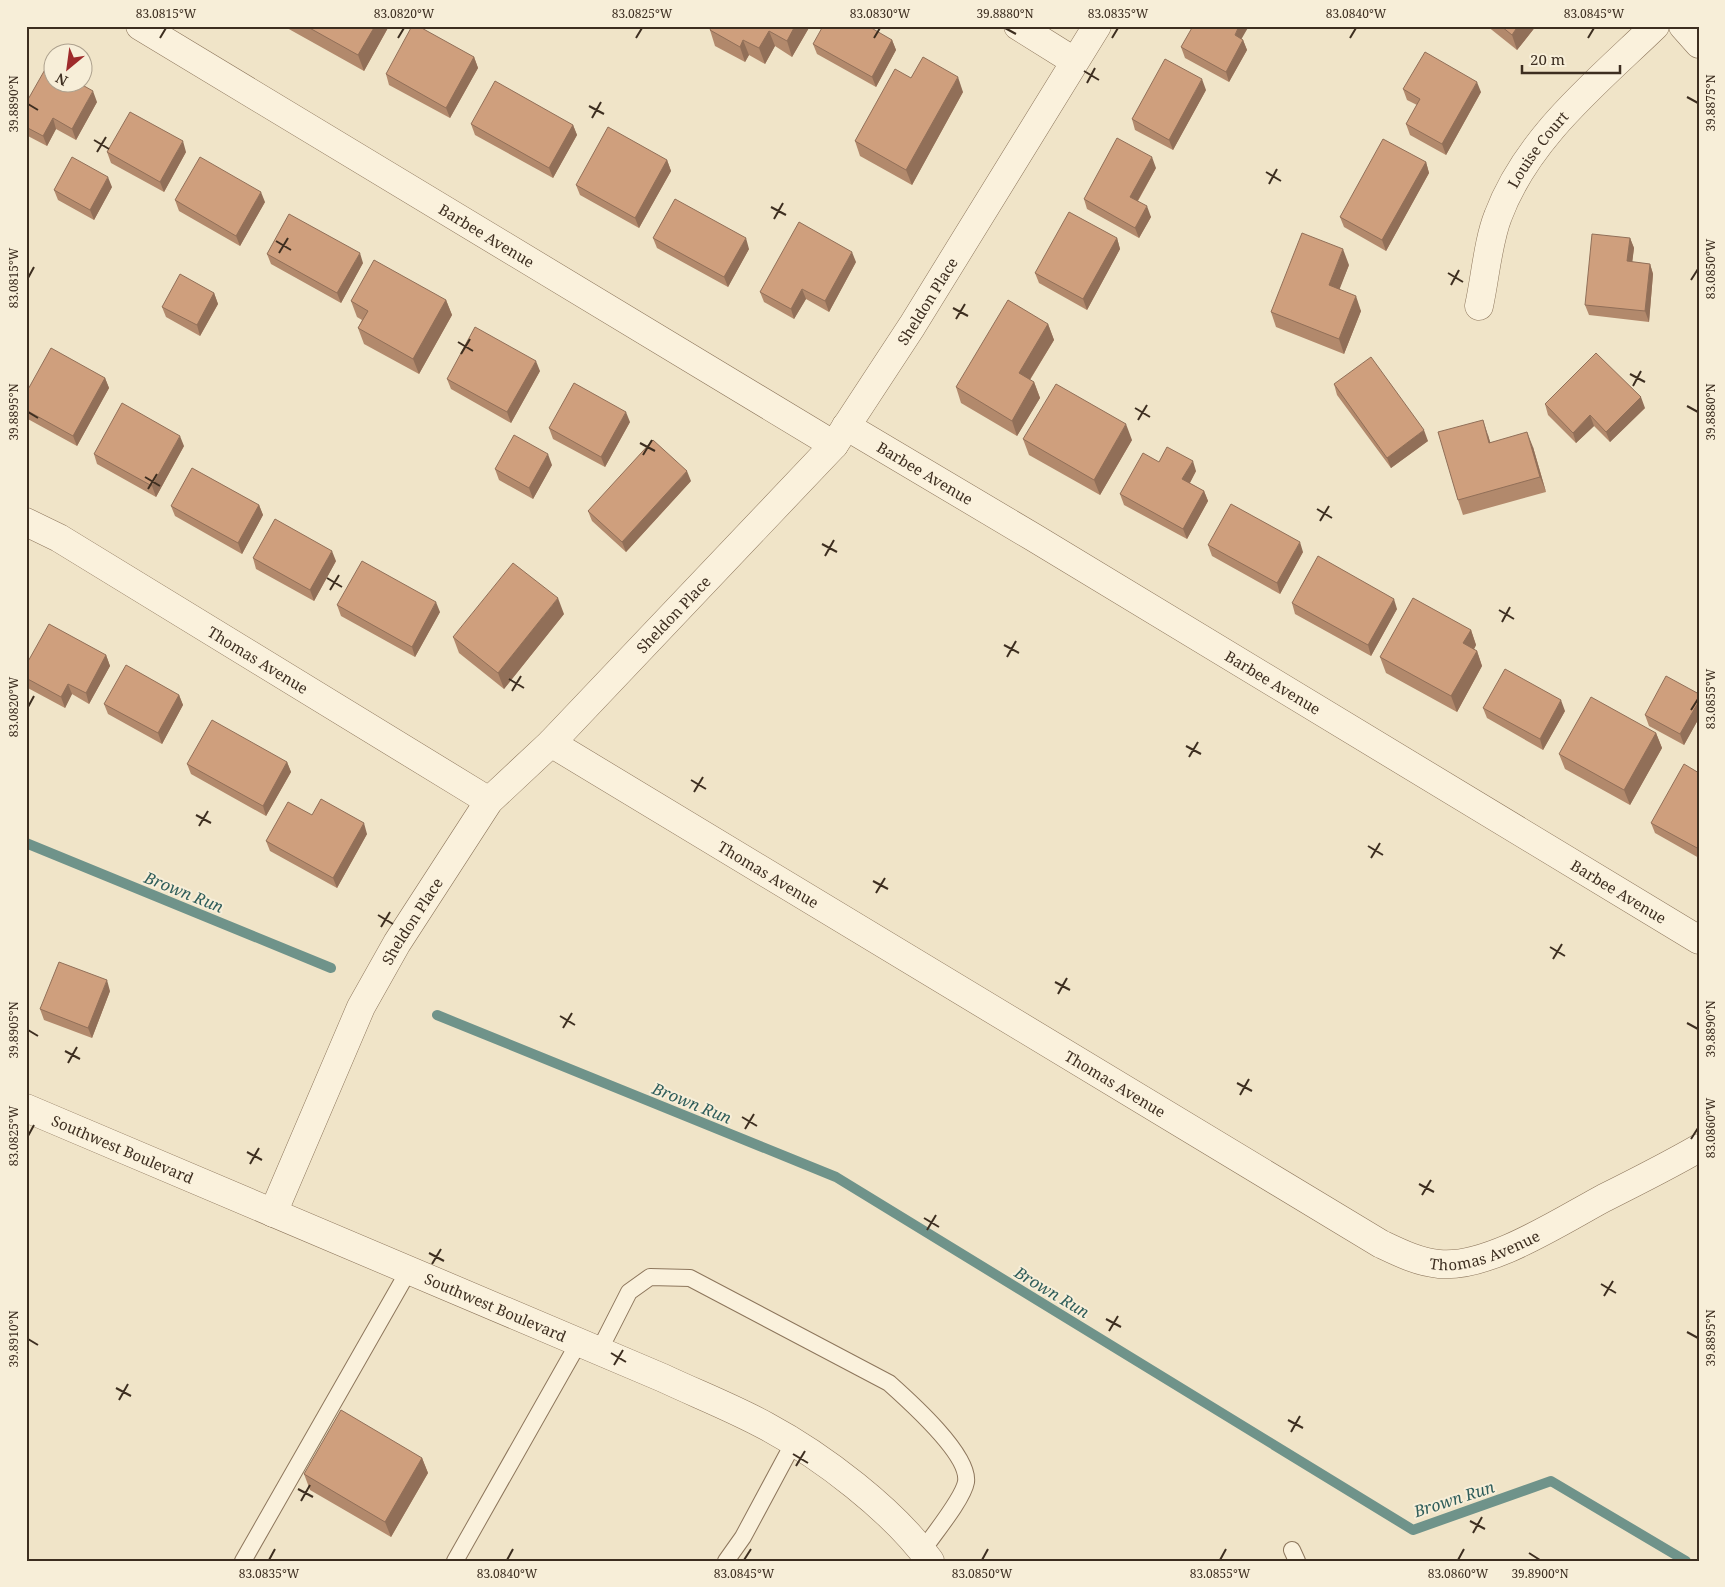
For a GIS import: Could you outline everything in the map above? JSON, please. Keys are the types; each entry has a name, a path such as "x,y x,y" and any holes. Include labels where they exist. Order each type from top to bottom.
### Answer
{"street":[{"name":"Barbee Avenue","path":"140,26 840,436 1033,537 1699,940"},
{"path":"1018,26 1074,61"},
{"name":"Sheldon Place","path":"273,1213 361,1007 397,943 489,801 551,742 840,436 912,326 1097,26"},
{"name":"Louise Court","path":"1479,306 1497,218 1512,186 1560,118 1654,26"},
{"path":"1683,26 1699,44"},
{"name":"Thomas Avenue","path":"26,522 84,554 489,801"},
{"name":"Thomas Avenue","path":"551,742 1362,1232 1410,1258 1440,1264 1465,1262 1493,1254 1524,1241 1699,1148"},
{"name":"Southwest Boulevard","path":"26,1108 589,1347 765,1425 794,1442 856,1488 899,1526 927,1556"}],"lane":[{"path":"243,1561 408,1270"},
{"path":"455,1561 589,1347 629,1292 650,1277 690,1278 889,1383 917,1408 948,1443 963,1465 966,1482 927,1556"},
{"path":"726,1561 743,1537 794,1442"}],"building":[{"path":"306,26 375,26 358,55"},
{"path":"412,26 418,26 474,57 446,108 386,74"},
{"path":"712,26 795,26 787,41 769,31 759,48 743,40 740,47 710,30"},
{"path":"823,26 868,26 892,40 872,77 813,44"},
{"path":"1193,26 1239,26 1235,35 1243,40 1226,72 1181,47"},
{"path":"1501,26 1518,26 1512,35"},
{"path":"1425,52 1477,82 1442,144 1406,124 1420,99 1403,89"},
{"path":"923,57 958,77 906,170 855,141 895,69 911,78"},
{"path":"1165,59 1202,79 1169,140 1132,119"},
{"path":"42,75 42,92 93,91 72,129 53,118 43,136 26,127 26,103"},
{"path":"495,81 573,125 549,168 471,124"},
{"path":"130,112 183,141 160,182 107,152"},
{"path":"608,127 667,160 635,218 576,185"},
{"path":"1117,138 1152,157 1130,197 1147,206 1135,228 1084,199"},
{"path":"1383,139 1426,162 1382,240 1340,217"},
{"path":"72,157 108,177 90,210 54,190"},
{"path":"200,157 261,192 236,236 175,200"},
{"path":"675,199 746,238 724,277 653,238"},
{"path":"1069,212 1117,238 1083,299 1035,273"},
{"path":"289,214 360,253 337,293 267,254"},
{"path":"799,222 852,252 825,301 802,289 791,309 760,292"},
{"path":"1302,233 1343,249 1329,285 1356,296 1339,339 1271,312"},
{"path":"1592,234 1630,238 1627,261 1650,264 1645,311 1585,305"},
{"path":"374,260 446,300 413,359 358,328 368,311 351,301"},
{"path":"180,274 214,293 197,325 162,307"},
{"path":"1008,300 1048,324 1019,373 1034,382 1012,421 956,387"},
{"path":"475,327 536,361 507,412 447,379"},
{"path":"51,348 105,378 73,436 26,410 26,393"},
{"path":"1596,353 1641,397 1606,432 1590,415 1573,433 1545,404"},
{"path":"1371,357 1424,430 1387,458 1334,384"},
{"path":"574,383 626,412 601,457 549,428"},
{"path":"1056,384 1126,424 1094,480 1023,439"},
{"path":"122,403 180,436 152,486 94,454"},
{"path":"1483,420 1489,443 1527,432 1540,477 1458,500 1438,432"},
{"path":"514,435 548,454 529,488 495,469"},
{"path":"653,440 687,471 622,542 588,511"},
{"path":"1167,447 1193,461 1182,479 1204,491 1183,529 1120,494 1143,453 1159,462"},
{"path":"192,468 259,505 238,543 171,506"},
{"path":"1231,504 1300,542 1277,583 1208,545"},
{"path":"275,519 332,551 310,590 253,558"},
{"path":"1318,556 1394,599 1368,645 1292,603"},
{"path":"362,561 436,602 412,647 337,605"},
{"path":"513,563 558,598 498,673 453,637"},
{"path":"1413,598 1471,630 1463,643 1477,651 1451,696 1380,657"},
{"path":"49,624 106,655 86,693 68,684 61,697 26,678 26,665"},
{"path":"126,665 179,695 158,733 104,704"},
{"path":"1505,669 1561,700 1540,739 1483,708"},
{"path":"1666,676 1699,694 1699,701 1680,734 1645,715"},
{"path":"1591,697 1656,733 1624,790 1559,754"},
{"path":"212,720 287,762 263,806 187,764"},
{"path":"1684,764 1699,773 1699,849 1651,823"},
{"path":"321,799 364,823 333,878 266,841 288,802 312,815"},
{"path":"59,962 107,980 88,1028 40,1009"},
{"path":"341,1410 422,1458 385,1522 304,1474"}],"waterway":[{"name":"Brown Run","path":"26,843 331,968"},
{"name":"Brown Run","path":"437,1015 836,1177 1413,1530 1551,1481 1686,1561"}]}
